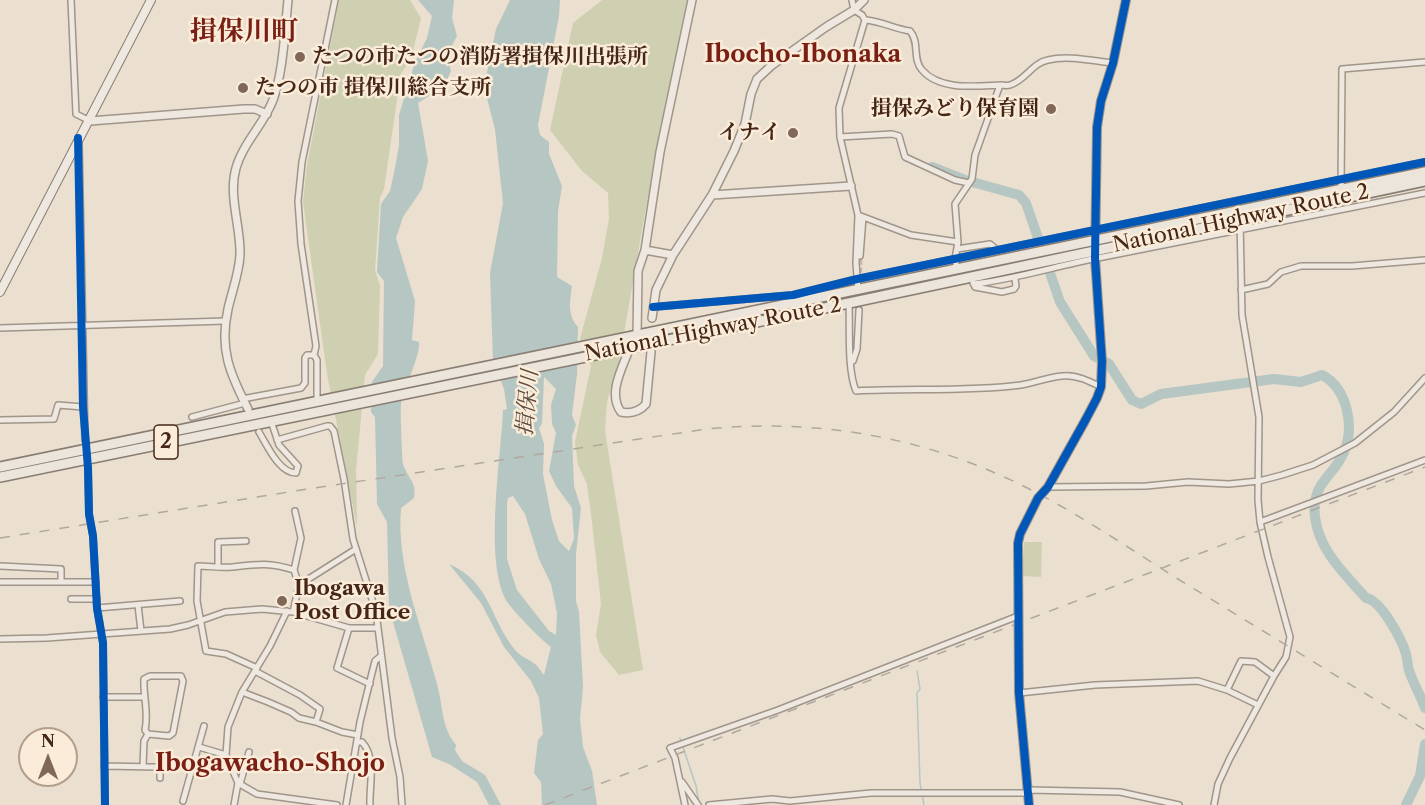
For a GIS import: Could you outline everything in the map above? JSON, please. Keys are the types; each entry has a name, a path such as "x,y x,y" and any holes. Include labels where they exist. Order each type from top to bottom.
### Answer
{"highway":[{"name":"National Highway Route 2","path":"1096,250 1341,185 1425,172"},
{"name":"National Highway Route 2","path":"620,345 630,347 971,280 1038,262 1425,181"},
{"name":"National Highway Route 2","path":"0,477 270,421 332,403 620,345 637,337 858,291 956,264 1038,262"},
{"name":"National Highway Route 2","path":"0,467 317,401 332,403"}],"main road":[{"path":"0,292 151,0"}],"street":[{"path":"71,0 76,114 90,121 244,109 255,109 267,114"},
{"path":"245,404 226,361 224,346 225,321 240,256 234,192 236,169 246,147 267,114 278,84 288,0"},
{"path":"317,401 317,360 314,355 316,346 301,244 298,201 302,162 334,0"},
{"path":"637,337 638,271 645,250 660,152 692,0"},
{"path":"852,0 854,10 865,20 839,108 840,137 860,216 860,256"},
{"path":"652,318 656,290 673,255 712,195 734,151 745,124 751,94 757,79 787,55 854,10 864,0"},
{"path":"1029,805 1019,693 1018,543 1020,534 1038,498 1047,487 1101,387 1102,362 1096,250 1097,127 1101,101 1113,63 1126,0"},
{"path":"865,20 876,21 898,30 910,31 915,37 917,59 921,70 932,79 957,86 1009,86 1025,77 1037,64 1058,58 1113,63"},
{"path":"1341,185 1342,69 1425,62"},
{"path":"956,264 955,204 972,178 975,155 1000,85"},
{"path":"840,137 892,134 899,136 905,157 955,180 969,183"},
{"path":"78,138 85,440"},
{"path":"653,307 793,295 857,279 956,264 1096,230 1341,185 1425,162"},
{"path":"712,195 851,186"},
{"path":"1038,262 1096,250 1242,231 1425,193"},
{"path":"860,216 911,235 957,246 990,244 996,249"},
{"path":"858,291 860,216"},
{"path":"1214,805 1218,784 1258,705 1286,657 1290,637 1260,522 1259,417 1242,315 1240,220"},
{"path":"645,250 673,255"},
{"path":"1241,290 1268,284 1281,272 1301,266 1352,266 1425,260"},
{"path":"971,280 975,287 1002,292 1010,291 1016,286 1015,279"},
{"path":"849,303 853,384 856,391 891,389 934,391 1021,385 1062,376 1078,377 1101,387"},
{"path":"852,365 857,349 859,310"},
{"path":"0,328 225,321"},
{"path":"630,347 615,389 614,400 621,412 635,412 646,404 651,352"},
{"path":"192,417 301,388 305,383 306,358 314,355"},
{"path":"1047,487 1146,486 1188,482 1229,484 1259,481 1313,465 1345,449 1380,424 1425,378"},
{"path":"0,420 54,419 58,405 83,407"},
{"path":"259,432 273,456 288,471 296,472 298,466 279,445 270,421"},
{"path":"277,440 330,426 334,431 344,479 350,527 376,612 402,805"},
{"path":"1260,522 1425,460"},
{"path":"88,468 88,514 93,536 97,608 102,634 105,805"},
{"path":"295,511 301,538 294,570 299,585 290,612 242,692 228,727 226,755 239,783 265,797 294,798 313,803 337,805"},
{"path":"218,567 218,542 246,541"},
{"path":"299,585 356,549"},
{"path":"294,570 276,564 258,563 218,567 198,566 197,601 206,651 226,654 300,695 320,709 316,722"},
{"path":"0,566 61,568 61,582"},
{"path":"0,582 96,582"},
{"path":"71,599 97,599"},
{"path":"97,608 180,601"},
{"path":"138,604 141,631"},
{"path":"0,639 170,629 231,611 262,609 290,612 349,628 378,628"},
{"path":"685,805 675,758 670,748 778,710 1018,616"},
{"path":"349,628 337,668 370,684"},
{"path":"346,805 375,662 381,656"},
{"path":"1227,690 1241,661 1255,662 1274,676"},
{"path":"150,676 181,676 183,681 173,733 169,736 148,734 145,730 147,720 143,697 144,679 150,676"},
{"path":"1019,693 1095,685 1198,681 1227,690 1258,705"},
{"path":"242,692 276,705 299,718 358,738 366,746 370,763 370,805"},
{"path":"103,697 143,697"},
{"path":"183,801 204,726"},
{"path":"142,766 144,741 148,734"},
{"path":"199,747 226,755"},
{"path":"234,805 249,752"},
{"path":"104,766 157,767 160,770 160,778"},
{"path":"680,779 698,805"},
{"path":"709,805 772,799 798,801 870,793 1029,791 1120,792 1179,805"}],"green space":[{"path":"339,0 410,0 421,18 411,59 396,81 398,93 384,189 380,198 375,270 380,286 378,354 365,375 356,471 357,527 327,374 303,202 307,165"},
{"path":"602,0 687,0 646,207 619,362 607,402 605,431 643,670 619,675 600,652 596,635 601,604 587,484 578,465 575,442 591,366 580,339 602,258 609,219 608,193 582,171 550,130 573,23"},
{"path":"1024,542 1042,542 1041,577 1022,576"}],"water":[{"path":"418,0 454,0 452,18 457,36 447,55 451,71 444,86 418,103 428,161 422,189 403,217 396,238 415,301 412,340 419,342 401,404 403,464 415,493 414,498 401,508 402,553 406,575 437,684 445,723 456,745 455,750 462,761 485,775 501,805 489,805 477,782 449,764 432,757 389,608 387,522 377,504 375,417 371,412 372,382 383,366 384,281 377,272 381,204 390,191 395,168 399,145 399,115 415,62 427,38 432,16"},
{"name":"揖保川","path":"510,0 560,0 538,125 540,135 549,142 549,154 562,186 558,211 557,277 572,286 571,313 578,327 577,374 572,415 576,425 572,436 574,486 581,508 576,554 576,601 579,612 583,687 580,719 583,747 592,771 597,805 542,805 541,782 534,773 538,740 543,734 539,698 531,681 504,647 481,603 449,564 474,581 482,591 507,639 520,655 535,664 544,675 551,647 506,600 499,582 496,560 497,480 503,410 507,409 504,389 493,359 490,273 503,203 495,129 484,87 496,29","holes":["544,377 556,389 551,405 552,424 556,433 549,471 556,486 572,508 574,539 569,551 559,541 552,520 543,474 544,444 539,428 542,424","513,496 525,514 539,559 551,584 557,613 556,635 549,631 517,590 507,559 507,503 508,498"]}],"waterway":[{"path":"932,167 965,180 1019,195 1026,203 1060,302 1094,356 1109,364 1132,400 1141,404 1161,394 1274,379 1301,382 1322,375 1331,381 1343,398 1349,431 1344,452 1316,496 1317,529 1334,561 1366,598 1378,606 1396,631 1407,656 1409,671 1425,708"},
{"path":"917,671 920,689 917,693 920,783 924,805"},
{"path":"680,738 696,786 699,803"},
{"path":"1406,805 1420,776 1425,744"}],"tunnel":[{"path":"996,249 1015,279"},
{"path":"859,310 860,256"}],"railway":[{"path":"0,538 706,429 750,426 835,430 877,436 918,446 959,459 1039,494 1092,524 1425,730"},
{"path":"545,805 1425,467"}],"cycle path":[{"path":"1029,805 1019,693 1018,543 1020,534 1038,498 1048,487 1101,387 1102,361 1095,258 1097,127 1101,101 1113,63 1126,0"},
{"path":"78,138 83,407 89,514 93,536 97,608 103,643 105,805"},
{"path":"653,307 793,295 857,279 1425,162"}],"place":[{"name":"たつの市たつの消防署揖保川出張所","path":"300,57"},
{"name":"たつの市 揖保川総合支所","path":"243,88"},
{"name":"揖保みどり保育園","path":"1051,109"},
{"name":"イナイ","path":"793,133"},
{"name":"Ibogawa Post Office","path":"282,601"}],"district":[{"name":"揖保川町","path":"244,32"},
{"name":"Ibocho-Ibonaka","path":"803,55"},
{"name":"Ibogawacho-Shojo","path":"270,764"}]}
